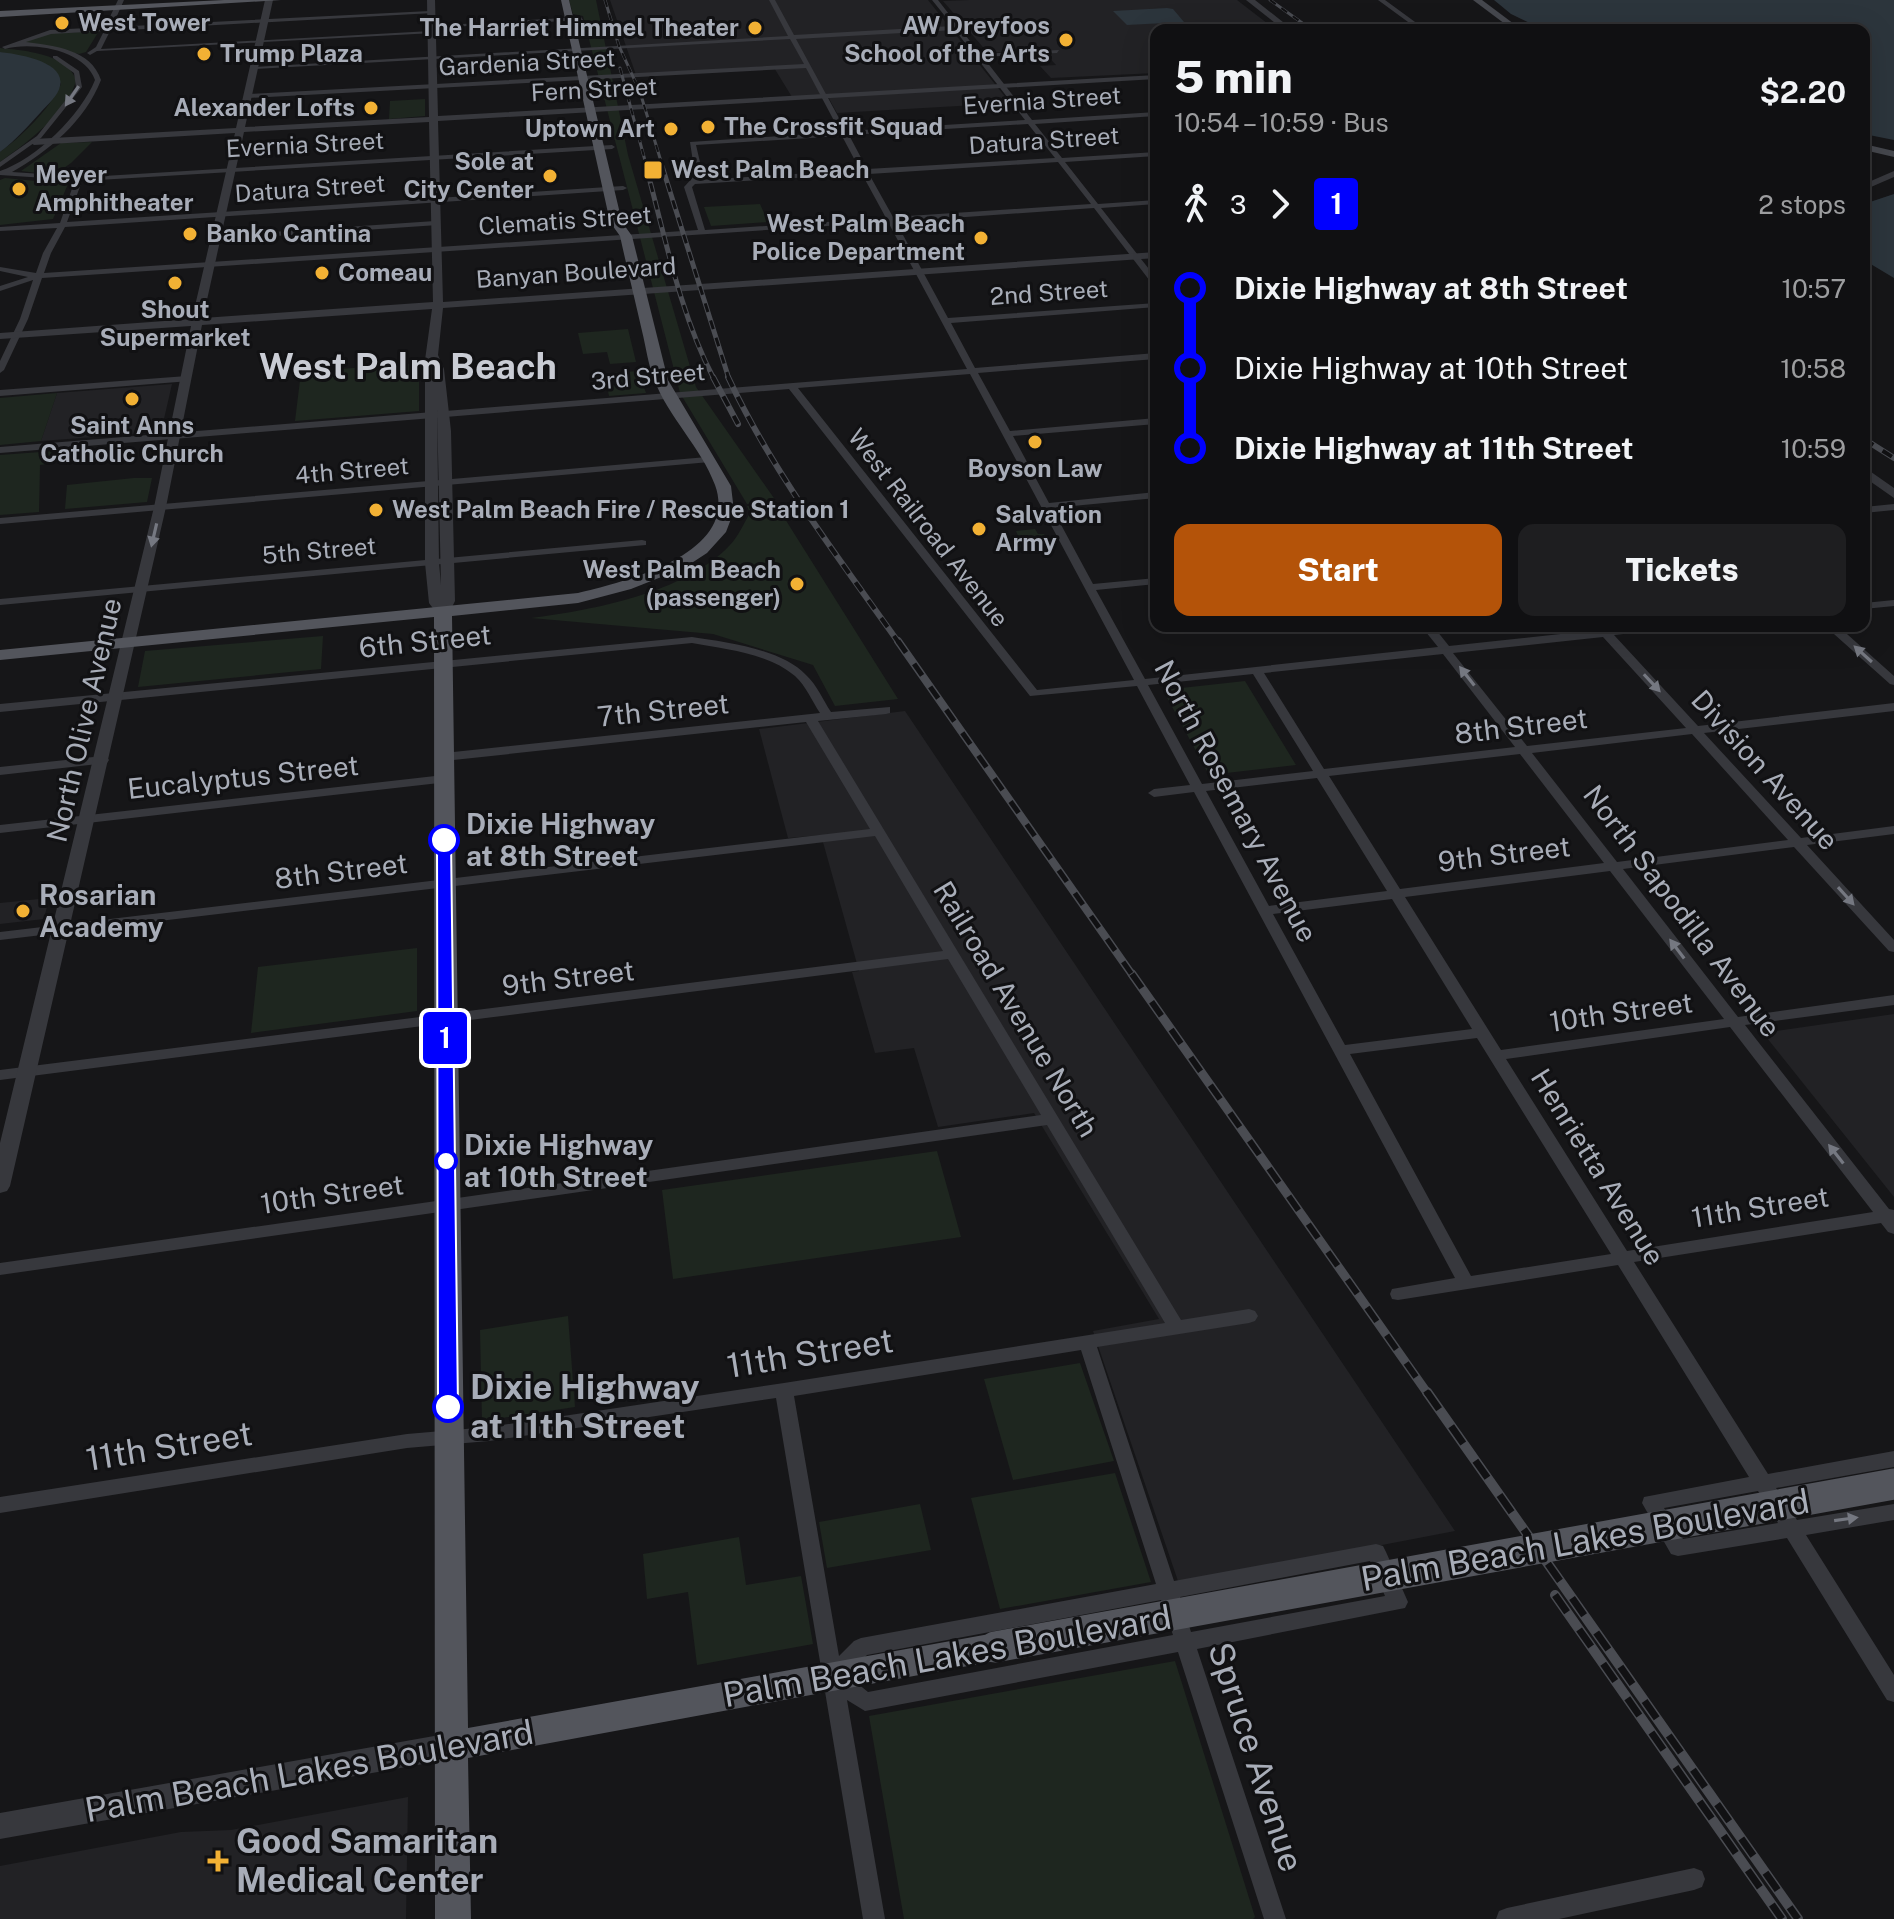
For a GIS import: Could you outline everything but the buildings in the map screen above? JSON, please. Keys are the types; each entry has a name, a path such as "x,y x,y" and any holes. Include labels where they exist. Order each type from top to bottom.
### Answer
{"main road":[{"path":"0,14 120,4 277,0"},
{"path":"565,0 576,49 605,114"},
{"path":"0,655 557,601 620,588 657,575 690,558 710,542 728,511 727,497 668,396 656,367 626,236 616,224 598,148 590,110 589,48 577,0"},
{"path":"1464,0 1496,24"},
{"path":"1477,0 1510,24"},
{"path":"611,141 624,192"},
{"path":"1870,145 1894,148"},
{"path":"1870,146 1894,154"},
{"path":"626,236 632,223"},
{"path":"443,612 453,1919"},
{"name":"Palm Beach Lakes Boulevard","path":"451,1746 1894,1484"}],"street":[{"name":"North Olive Avenue","path":"0,1186 103,760 269,0"},
{"path":"431,0 438,305 437,340 432,355 437,360 441,377 439,483 448,561 448,601 443,612 436,603 432,563 439,483"},
{"name":"North Rosemary Avenue","path":"772,0 1466,1283"},
{"path":"935,0 1150,276"},
{"path":"1250,0 1281,24"},
{"path":"1381,0 1415,24"},
{"path":"1,171 52,141 97,87 99,50 120,4"},
{"path":"2,45 44,33 430,13"},
{"path":"72,55 99,50 581,19"},
{"path":"255,67 957,28"},
{"path":"15,43 72,55 96,65"},
{"path":"1,171 34,142 76,94 80,78 74,68 65,62 41,53 2,45"},
{"path":"977,56 1057,51"},
{"path":"65,62 86,62"},
{"path":"74,68 86,62"},
{"name":"Gardenia Street","path":"249,96 808,66"},
{"name":"Fern Street","path":"34,142 590,110 605,114 1150,77"},
{"name":"Evernia Street","path":"694,182 699,175 691,143 1150,114"},
{"name":"Evernia Street","path":"1,171 79,179 598,148 611,141"},
{"name":"Datura Street","path":"694,182 1150,154"},
{"path":"1870,184 1894,174"},
{"path":"0,370 24,319 38,276 63,224 79,179"},
{"path":"694,182 688,187 702,231"},
{"name":"Datura Street","path":"0,229 608,189 624,192"},
{"name":"Clematis Street","path":"38,276 1150,200"},
{"path":"215,238 435,223"},
{"name":"Banyan Boulevard","path":"0,336 1150,256"},
{"path":"0,269 38,276"},
{"path":"0,289 38,276"},
{"name":"2nd Street","path":"945,321 1150,305"},
{"name":"3rd Street","path":"0,450 1150,356"},
{"path":"0,393 187,379"},
{"name":"West Railroad Avenue","path":"792,386 1034,694 1143,683"},
{"path":"1006,434 1150,422"},
{"name":"4th Street","path":"0,521 707,460"},
{"path":"1870,476 1894,494"},
{"path":"1045,506 1150,496"},
{"path":"1870,509 1894,507"},
{"name":"5th Street","path":"0,602 642,543"},
{"path":"1091,587 1150,582"},
{"path":"1870,605 1894,603"},
{"name":"North Sapodilla Avenue","path":"1432,632 1733,1022 1891,1219"},
{"path":"1143,683 1447,650 1580,632"},
{"name":"Division Avenue","path":"1605,632 1894,948"},
{"path":"1838,632 1894,682"},
{"name":"6th Street","path":"0,708 692,640 720,644 790,667 802,676 827,716"},
{"name":"Henrietta Avenue","path":"1256,670 1894,1693"},
{"name":"8th Street","path":"1154,793 1894,707"},
{"name":"7th Street","path":"444,768 886,710"},
{"name":"Railroad Avenue North","path":"810,718 1177,1328"},
{"path":"0,771 103,760"},
{"name":"Eucalyptus Street","path":"0,829 444,768"},
{"name":"9th Street","path":"1264,911 1894,830"},
{"name":"8th Street","path":"0,936 878,832"},
{"name":"9th Street","path":"0,1075 952,954"},
{"name":"10th Street","path":"1497,1055 1894,1000"},
{"path":"1339,1051 1483,1032"},
{"name":"10th Street","path":"0,1269 1051,1119"},
{"name":"11th Street","path":"1398,1294 1847,1222 1891,1219"},
{"name":"11th Street","path":"0,1505 784,1390 1249,1316"},
{"name":"Spruce Avenue","path":"1087,1342 1275,1919"},
{"path":"784,1390 874,1919"},
{"path":"1894,1459 1651,1503 1678,1548 1894,1512"},
{"path":"1376,1552 1398,1602 865,1702 833,1676 861,1647 1376,1552"},
{"name":"Palm Beach Lakes Boulevard","path":"0,1826 451,1746"},
{"path":"1507,1919 1694,1879"}],"shaded area":[{"path":"569,0 596,0 628,155 696,387 776,501 747,504 680,393 583,16 573,14"},
{"path":"610,0 928,0 1010,103 837,113 827,95 792,97 773,66 636,75"},
{"name":"AW Dreyfoos School of the Arts","path":"1237,0 1268,24 1150,24 1150,73 1051,78 1040,66 1056,65 1042,50 988,53 943,1"},
{"path":"1494,0 1894,0 1894,140 1870,135 1870,24 1532,24 1511,14"},
{"path":"1173,9 1184,22 1127,25 1113,11"},
{"path":"99,31 86,52 79,54 23,42 43,34"},
{"path":"0,48 55,59 71,71 76,80 72,92 56,115 0,162 0,152 35,121 61,84 48,65 0,52"},
{"path":"0,52 28,57 48,65 60,77 60,86 50,103 0,152"},
{"path":"425,99 425,116 389,119 390,101"},
{"path":"92,142 54,175 21,171 61,143"},
{"path":"0,180 68,184 53,219 0,225"},
{"path":"1894,194 1894,278 1870,264 1870,202"},
{"path":"760,204 768,222 711,226 704,207"},
{"path":"628,329 636,362 610,364 607,352 583,354 578,333"},
{"path":"419,363 419,411 295,421 301,372"},
{"path":"638,371 646,393 609,396 607,386 614,385 612,373"},
{"path":"172,384 161,432 41,441 57,393"},
{"path":"57,393 41,441 0,445 0,398"},
{"path":"68,450 67,461 40,465 39,512 0,515 0,455"},
{"path":"152,478 147,502 65,509 67,485"},
{"path":"775,503 898,699 835,706 813,665 713,634 531,618 609,604 689,576 733,542 750,513 747,506"},
{"path":"1035,529 1038,534 1044,534 1050,545 1003,549 1000,540 1019,538 1016,531"},
{"path":"323,636 321,669 138,687 145,651"},
{"path":"1245,681 1296,765 1209,775 1163,690"},
{"path":"905,711 1455,1531 1179,1584 1093,1331 1159,1319 1034,1113 938,1127 914,1048 875,1053 852,972 859,971 821,835 788,838 759,729"},
{"name":"Rosarian Academy","path":"49,898 44,919 0,924 0,903"},
{"path":"417,948 417,1011 251,1033 258,967"},
{"path":"1894,1014 1894,1197 1763,1033"},
{"path":"937,1151 961,1237 673,1279 662,1190"},
{"path":"568,1316 575,1407 482,1421 480,1330"},
{"path":"1080,1363 1114,1461 1013,1480 984,1379"},
{"path":"1115,1473 1151,1582 1000,1609 971,1498"},
{"path":"920,1504 931,1550 827,1568 819,1522"},
{"path":"739,1537 746,1585 801,1576 813,1644 697,1665 688,1592 647,1599 643,1554"},
{"path":"1175,1661 1255,1917 1253,1919 904,1919 869,1716"},
{"name":"Good Samaritan Medical Center","path":"408,1797 406,1919 0,1919 0,1866 181,1832 231,1830"}],"railway":[{"path":"605,0 619,46 640,92 663,168"},
{"path":"1270,0 1304,24"},
{"path":"620,68 647,168"},
{"path":"646,166 683,302 713,378"},
{"path":"662,166 729,379"},
{"path":"713,378 738,424"},
{"path":"729,379 786,481 899,643"},
{"path":"1870,443 1894,458"},
{"path":"898,641 1133,976"},
{"path":"1132,974 1428,1394"},
{"path":"1427,1392 1798,1919"},
{"path":"1555,1595 1782,1919"}],"bus line":[{"name":"1","path":"444,840 448,1407"}],"place":[{"name":"West Tower","path":"62,23"},
{"name":"The Harriet Himmel Theater","path":"755,28"},
{"name":"AW Dreyfoos School of the Arts","path":"1066,40"},
{"name":"Trump Plaza","path":"204,54"},
{"name":"Alexander Lofts","path":"371,108"},
{"name":"The Crossfit Squad","path":"708,127"},
{"name":"Uptown Art","path":"671,129"},
{"name":"West Palm Beach","path":"653,170"},
{"name":"Sole at City Center","path":"550,176"},
{"name":"Meyer Amphitheater","path":"19,189"},
{"name":"Banko Cantina","path":"190,234"},
{"name":"West Palm Beach Police Department","path":"981,238"},
{"name":"Comeau","path":"322,273"},
{"name":"Shout Supermarket","path":"175,283"},
{"name":"Saint Anns Catholic Church","path":"132,399"},
{"name":"Boyson Law","path":"1035,442"},
{"name":"West Palm Beach Fire / Rescue Station 1","path":"376,510"},
{"name":"Salvation Army","path":"979,529"},
{"name":"West Palm Beach (passenger)","path":"797,584"},
{"name":"Dixie Highway at 8th Street","path":"444,840"},
{"name":"Rosarian Academy","path":"23,911"},
{"name":"Dixie Highway at 10th Street","path":"446,1161"},
{"name":"Dixie Highway at 11th Street","path":"448,1407"},
{"name":"Good Samaritan Medical Center","path":"218,1861"}],"district":[{"name":"West Palm Beach","path":"408,366"}]}
